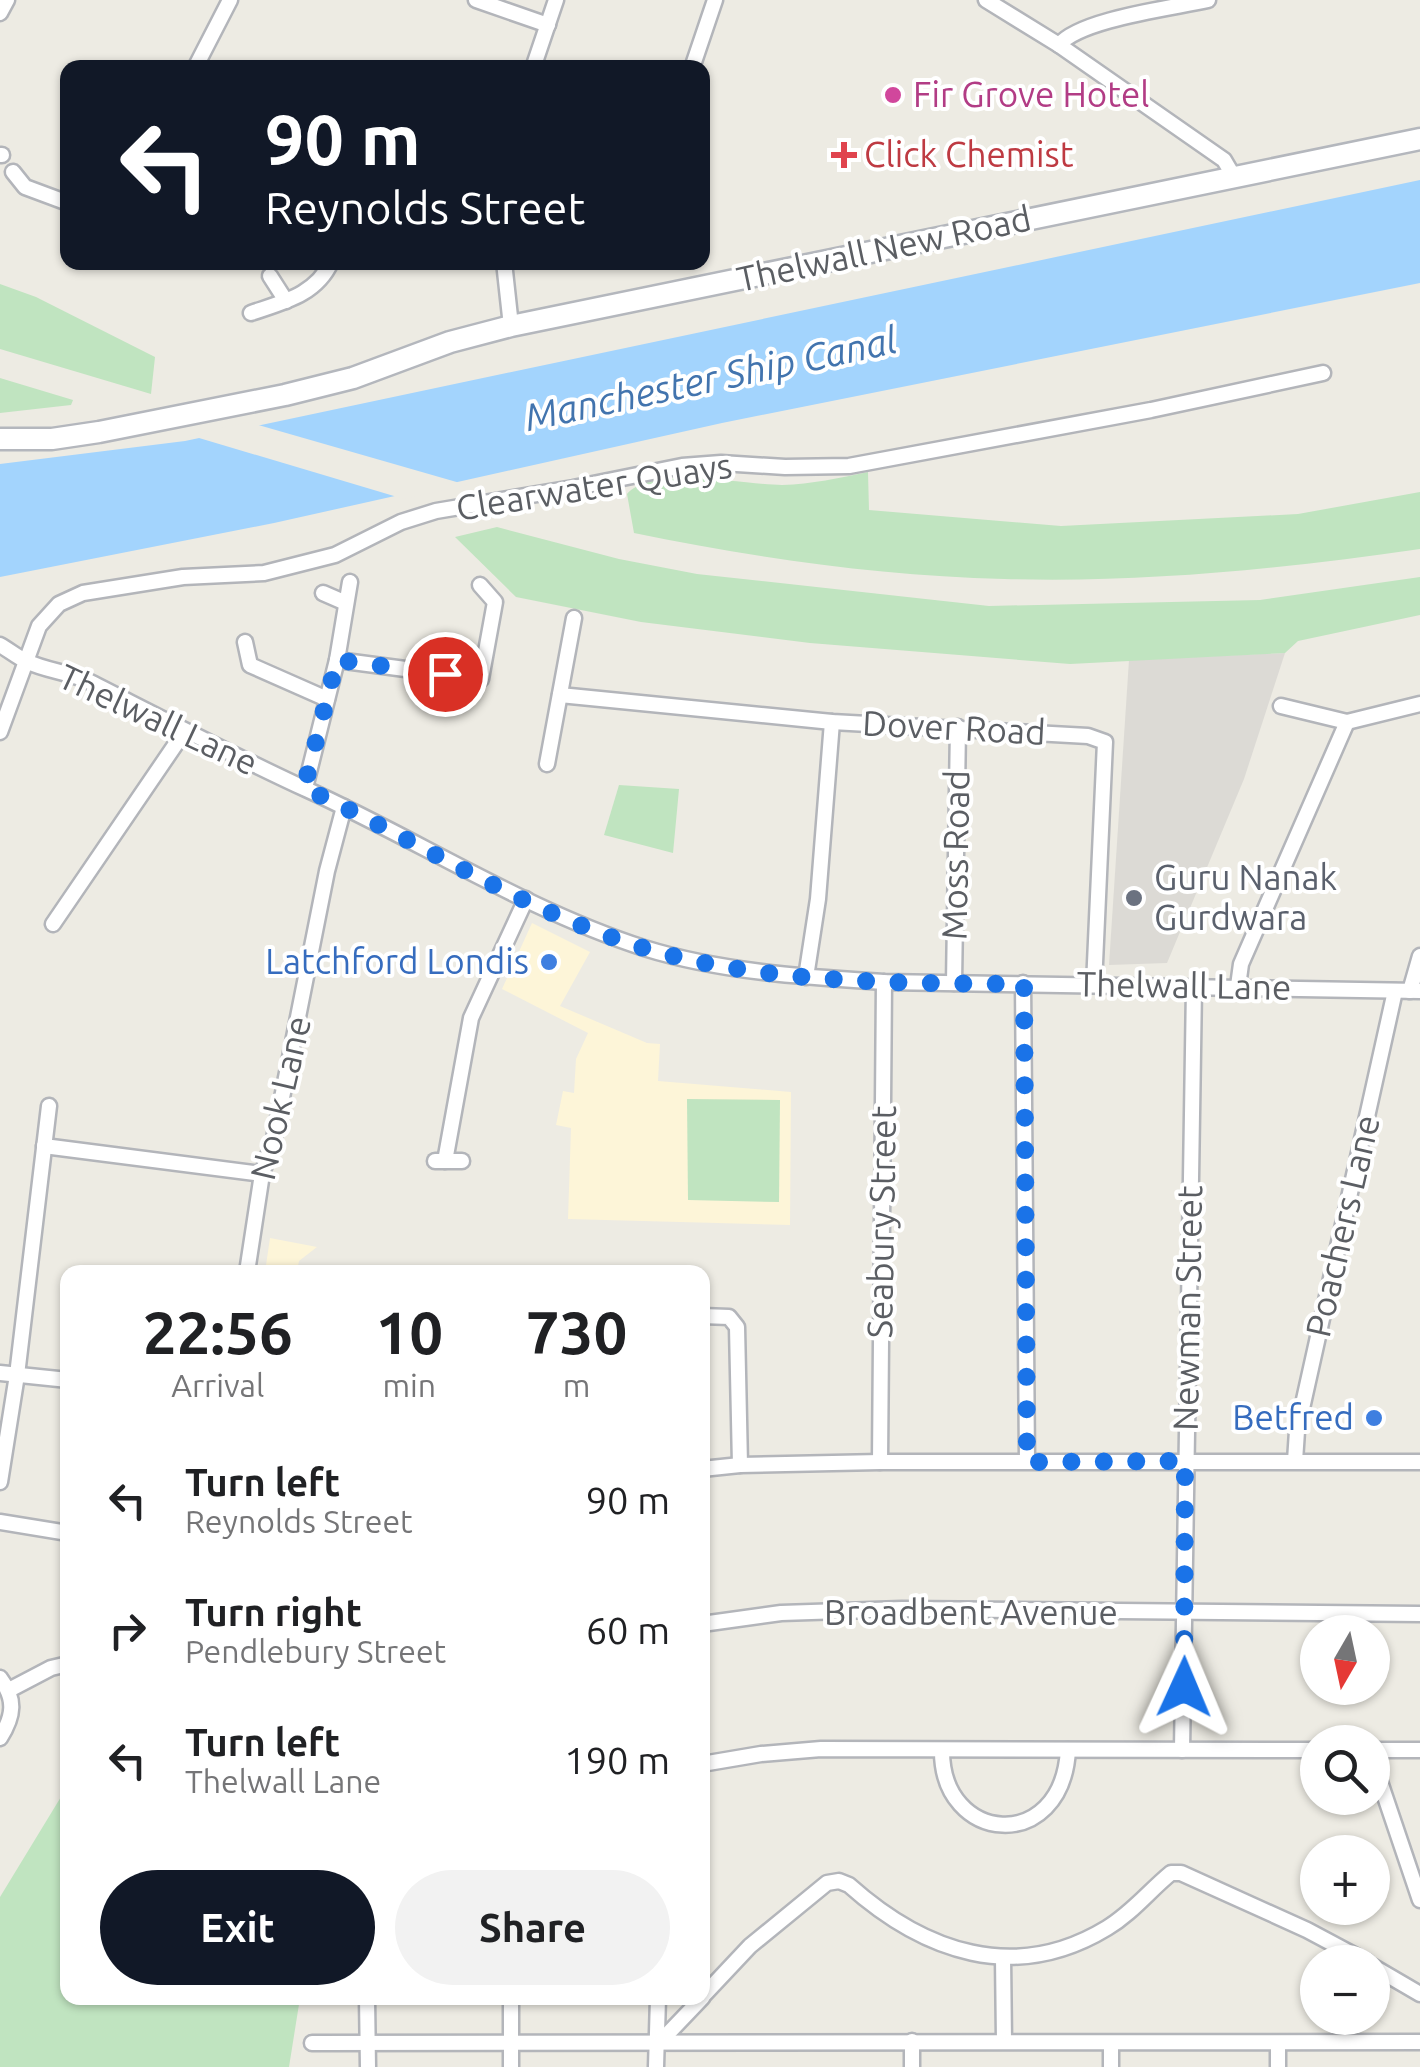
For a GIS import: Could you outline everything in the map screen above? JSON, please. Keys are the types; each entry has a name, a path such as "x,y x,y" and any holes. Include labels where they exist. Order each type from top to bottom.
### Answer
{"main road":[{"name":"Thelwall New Road","path":"0,440 52,439 98,432 285,395 353,378 450,342 511,326 1420,139"}],"street":[{"path":"0,13 7,0"},
{"path":"199,60 230,0"},
{"path":"476,0 548,24"},
{"path":"536,60 556,0"},
{"path":"695,60 715,0"},
{"path":"986,0 1224,160 1234,177"},
{"path":"1059,46 1072,34 1090,26 1208,0"},
{"path":"13,172 26,187 60,200"},
{"path":"252,313 306,292 327,270"},
{"path":"505,270 511,326"},
{"path":"270,276 286,301"},
{"name":"Clearwater Quays","path":"0,732 39,626 70,598 183,577 264,573 335,555 401,522 436,511 682,466 720,462 850,466 1151,410 1323,373"},
{"path":"304,788 337,660 350,582"},
{"path":"337,660 481,679 494,602 480,586"},
{"path":"322,593 346,603"},
{"path":"547,764 574,618"},
{"path":"245,642 250,665 327,698"},
{"name":"Thelwall Lane","path":"0,645 27,662 89,682 526,899 644,948 694,961 806,977 884,982 1408,991"},
{"name":"Dover Road","path":"560,696 832,722 1088,736 1104,742 1094,985"},
{"path":"1282,706 1347,722 1420,704"},
{"path":"806,977 818,899 832,722"},
{"path":"1238,986 1241,964 1347,722"},
{"name":"Moss Road","path":"954,983 958,726"},
{"path":"53,924 184,732"},
{"name":"Nook Lane","path":"247,1265 262,1174 274,1138 344,806"},
{"path":"462,1161 440,1161 471,1018 526,899"},
{"name":"Poachers Lane","path":"1296,1461 1298,1431 1420,956"},
{"name":"Seabury Street","path":"880,1462 884,982"},
{"path":"1024,984 1027,1462"},
{"name":"Newman Street","path":"1182,1750 1194,986"},
{"path":"0,1482 49,1106"},
{"path":"44,1146 262,1174"},
{"path":"710,1316 728,1317 737,1327 740,1465"},
{"path":"0,1373 60,1379"},
{"path":"710,1468 880,1462 1420,1462"},
{"path":"0,1522 60,1532"},
{"name":"Broadbent Avenue","path":"710,1623 781,1613 902,1609 1420,1614"},
{"path":"0,1738 12,1716 13,1702 4,1684 60,1666"},
{"path":"710,1763 822,1749 1300,1750"},
{"path":"942,1750 945,1780 958,1804 984,1820 1002,1824 1034,1817 1053,1802 1064,1781 1068,1750"},
{"path":"1390,1750 1420,1750"},
{"path":"1390,1811 1420,1900"},
{"path":"710,1988 750,1946 827,1882 839,1881 909,1931 954,1950 1003,1958 1074,1945 1109,1927 1171,1873 1181,1872 1335,1945"},
{"path":"1003,1958 1004,2041"},
{"path":"1390,1976 1420,1994"},
{"path":"367,2005 368,2067"},
{"path":"511,2005 511,2067"},
{"path":"656,2067 658,2005"},
{"path":"659,2043 695,2005"},
{"path":"912,2040 912,2067"},
{"path":"1278,2042 1278,2067"},
{"path":"312,2043 1420,2042"},
{"path":"1111,2043 1112,2067"}],"shaded area":[{"path":"1285,653 1244,779 1167,963 1109,965 1129,660"},
{"path":"532,923 590,952 560,1006 647,1043 660,1044 658,1081 791,1092 790,1225 568,1219 571,1128 556,1125 563,1091 574,1093 576,1059 588,1033 502,989"},
{"path":"270,1238 317,1247 298,1265 266,1265"}],"green space":[{"path":"0,284 36,297 155,357 151,394 0,349"},
{"path":"0,378 73,400 71,405 0,413"},
{"path":"868,472 869,510 1061,526 1298,514 1420,492 1420,549 1160,577 1056,580 911,574 772,558 634,533 627,494 639,485 678,478 782,485"},
{"path":"497,527 619,559 697,574 989,606 1260,600 1420,577 1420,615 1298,641 1285,653 1070,664 810,643 641,622 516,597 455,537"},
{"path":"619,785 679,789 673,853 604,835"},
{"path":"687,1099 780,1100 779,1202 688,1200"},
{"path":"60,1798 60,2005 299,2005 289,2067 0,2067 0,1897"}],"water":[{"name":"Manchester Ship Canal","path":"1420,180 1420,283 722,423 274,523 0,577 0,464 185,441"}],"pier":[{"path":"248,422 467,485 404,499 189,435"}],"place":[{"name":"Fir Grove Hotel","path":"893,95"},
{"name":"Click Chemist","path":"844,155"},
{"name":"Guru Nanak Gurdwara","path":"1134,898"},
{"name":"Latchford Londis","path":"549,962"},
{"name":"Betfred","path":"1374,1418"}],"route":[{"path":"445,674 337,660 304,788 455,866 644,948 694,961 806,977 1024,984 1027,1462 1185,1461 1184,1687"}]}
